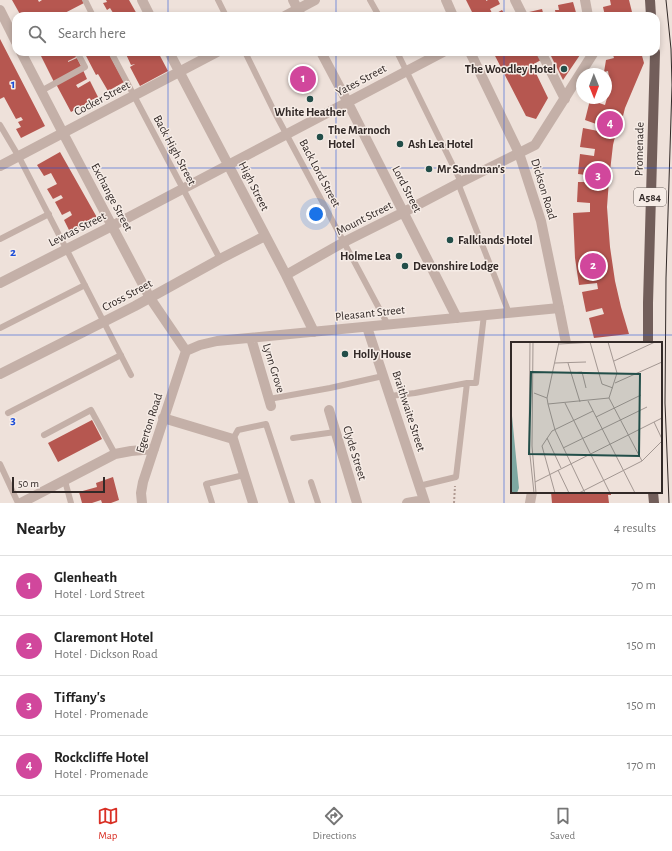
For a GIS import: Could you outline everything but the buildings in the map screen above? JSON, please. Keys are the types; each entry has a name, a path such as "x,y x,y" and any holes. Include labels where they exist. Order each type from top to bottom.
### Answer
{"main road":[{"path":"650,0 651,12"},
{"name":"Promenade","path":"648,342 648,288 655,56"},
{"path":"653,493 654,503"}],"street":[{"path":"142,0 148,12"},
{"path":"297,8 315,0"},
{"path":"446,0 451,12"},
{"path":"515,0 521,12"},
{"path":"585,0 587,12"},
{"path":"0,10 12,34"},
{"name":"Exchange Street","path":"23,56 150,298 186,351"},
{"name":"High Street","path":"171,56 286,274 314,332"},
{"name":"Cocker Street","path":"0,166 209,56"},
{"name":"Lord Street","path":"323,56 348,101 457,318"},
{"name":"Yates Street","path":"228,164 435,56"},
{"name":"Dickson Road","path":"472,56 519,153 541,221 566,342"},
{"path":"543,56 565,99"},
{"name":"Mount Street","path":"286,274 459,182 535,145 592,56"},
{"name":"Lewtas Street","path":"0,283 112,226 228,164"},
{"name":"Cross Street","path":"0,374 104,322 265,236"},
{"name":"Pleasant Street","path":"186,351 200,345 217,341 559,308"},
{"name":"Braithwaite Street","path":"367,327 424,502"},
{"name":"Lynn Grove","path":"251,338 270,402"},
{"name":"Egerton Road","path":"142,503 141,494 143,482 186,351"},
{"name":"Clyde Street","path":"329,410 357,503"},
{"path":"163,418 233,439 253,503"},
{"path":"19,503 116,454 154,449"},
{"path":"530,503 532,493"},
{"path":"407,503 424,502"}],"lane":[{"path":"85,0 91,12"},
{"path":"218,0 224,12"},
{"path":"370,0 377,12"},
{"path":"41,91 85,67 80,56"},
{"name":"Back High Street","path":"113,56 184,188 220,259"},
{"name":"Back Lord Street","path":"247,56 286,134 388,325"},
{"path":"399,56 459,182 509,313"},
{"path":"0,125 19,157 131,375"},
{"path":"0,240 48,214"},
{"path":"0,328 85,285"},
{"path":"390,396 415,393 467,383 476,383 484,315"},
{"path":"8,414 121,355"},
{"path":"270,402 384,376"},
{"path":"419,486 456,477 467,383"},
{"path":"44,435 91,410 116,454"},
{"path":"233,439 238,430 266,424 292,503"},
{"path":"293,438 335,432"},
{"path":"0,464 19,503"},
{"path":"212,503 206,484 244,475"},
{"path":"65,481 71,503"},
{"path":"311,482 318,503"}],"path":[{"path":"454,503 456,477"}],"tram line":[{"path":"666,0 671,49 672,85 666,278 665,403 669,503"}],"place":[{"name":"The Woodley Hotel","path":"564,69"},
{"name":"Glenheath","path":"303,79"},
{"name":"White Heather","path":"310,99"},
{"name":"Rockcliffe Hotel","path":"610,124"},
{"name":"The Marnoch Hotel","path":"320,137"},
{"name":"Ash Lea Hotel","path":"400,144"},
{"name":"Mr Sandman's","path":"429,169"},
{"name":"Tiffany's","path":"598,176"},
{"name":"Falklands Hotel","path":"450,240"},
{"name":"Holme Lea","path":"399,256"},
{"name":"Devonshire Lodge","path":"405,266"},
{"name":"Claremont Hotel","path":"593,266"},
{"name":"Holly House","path":"345,354"}]}
